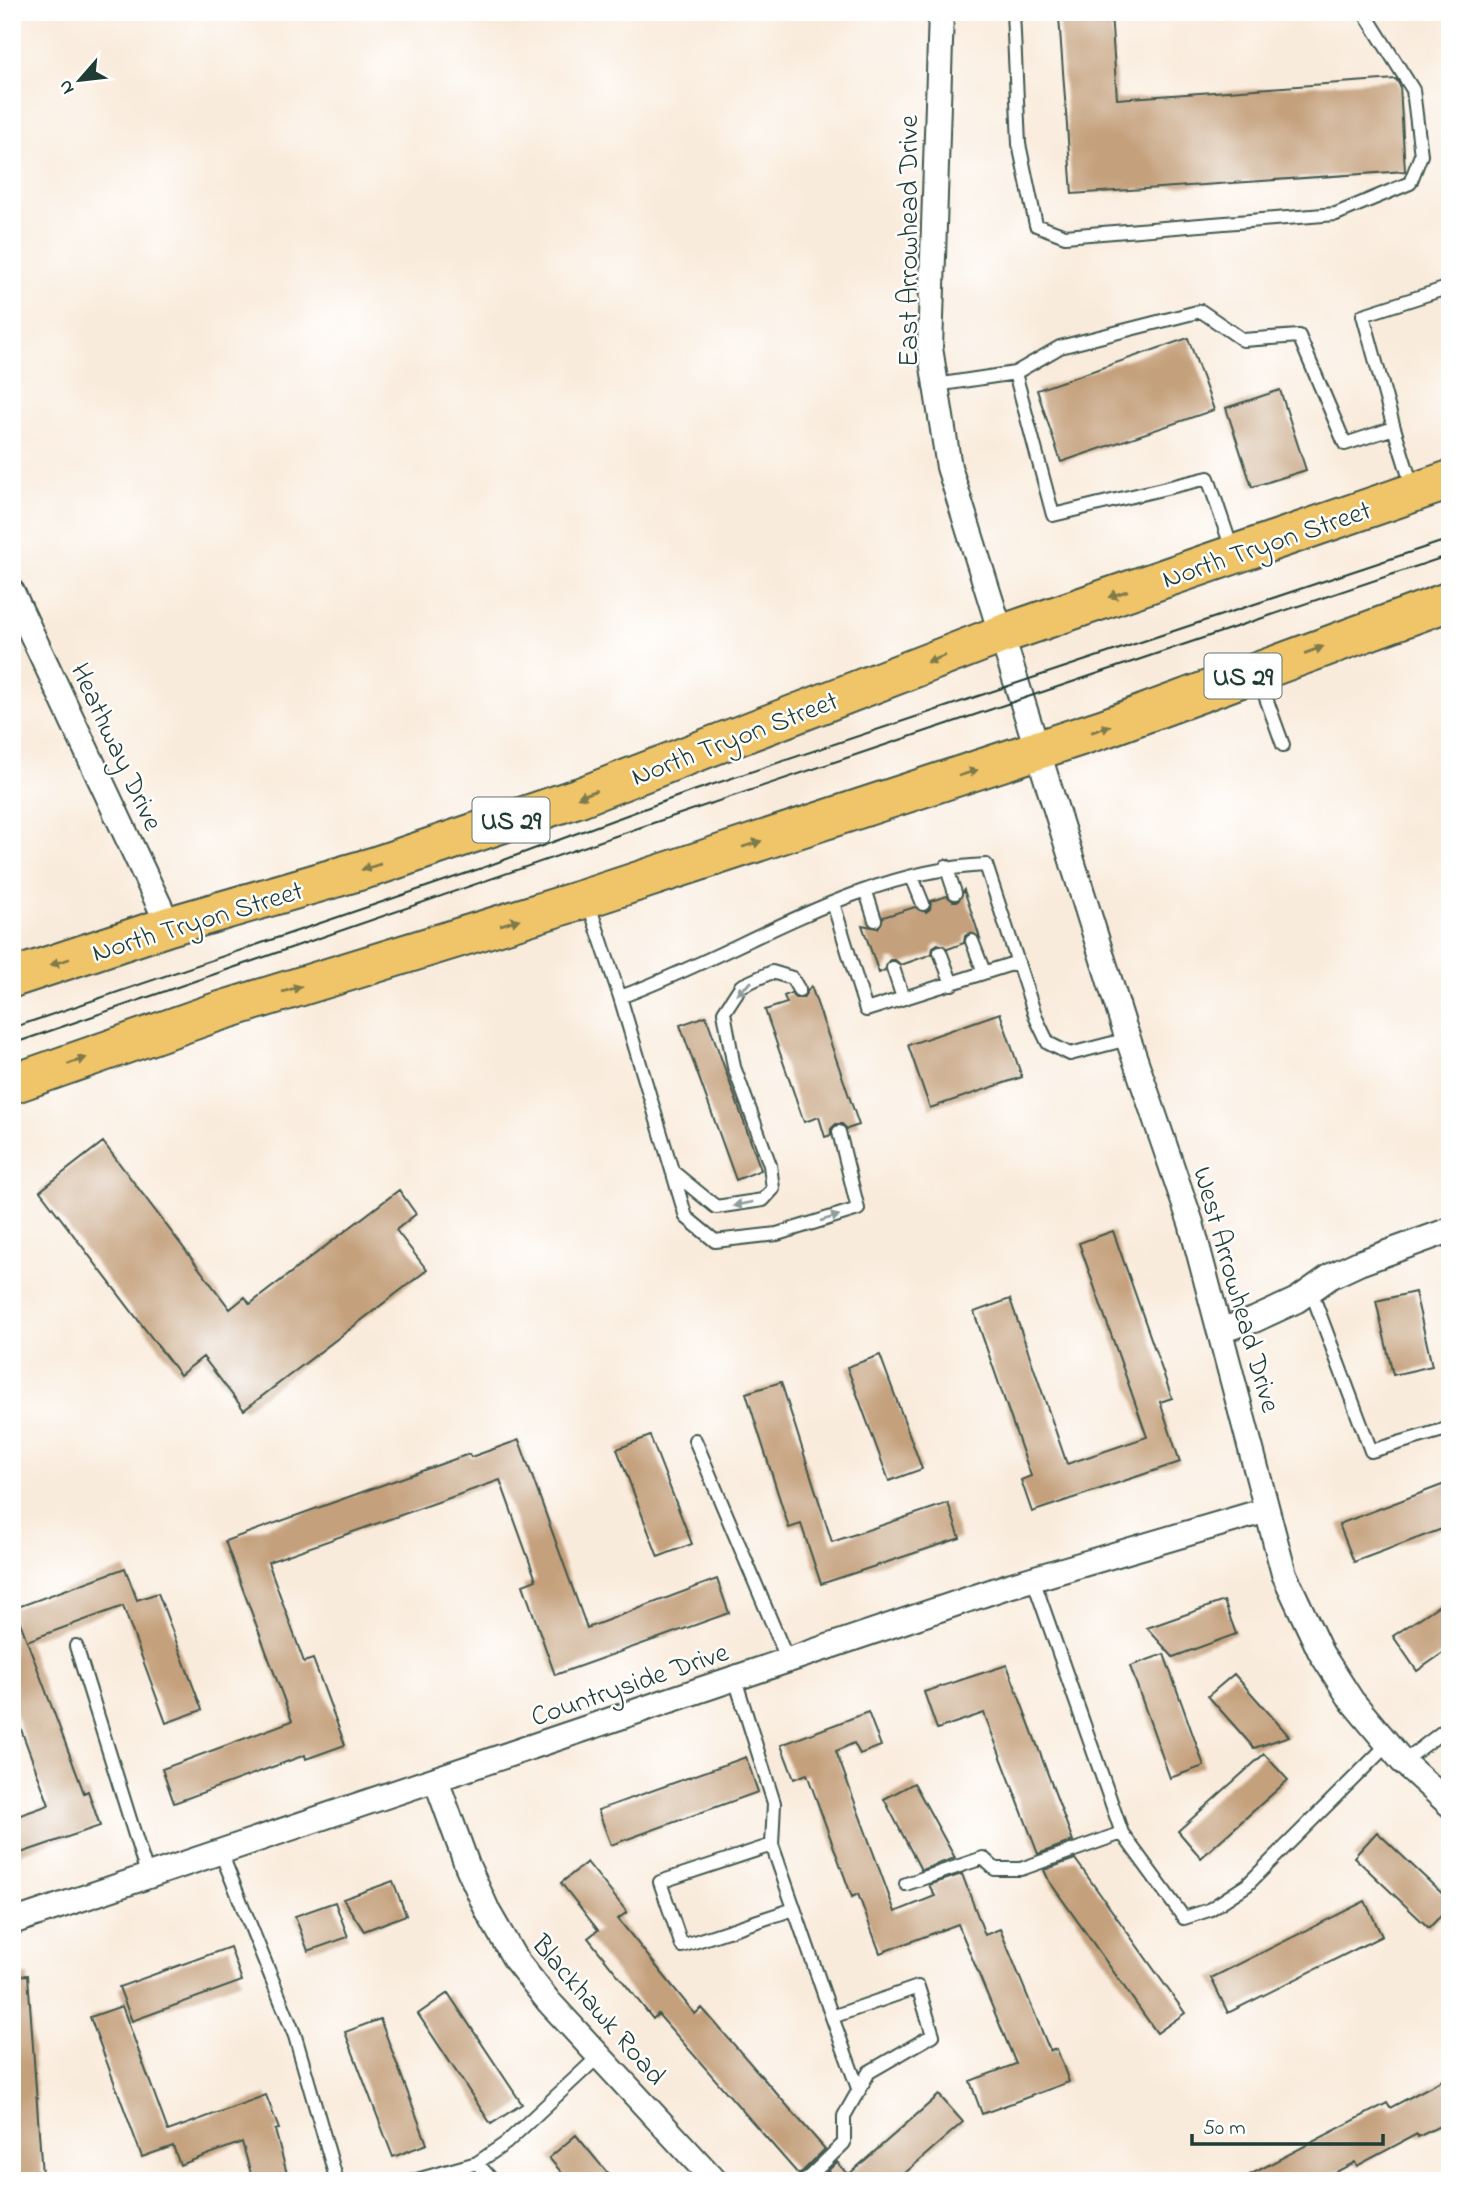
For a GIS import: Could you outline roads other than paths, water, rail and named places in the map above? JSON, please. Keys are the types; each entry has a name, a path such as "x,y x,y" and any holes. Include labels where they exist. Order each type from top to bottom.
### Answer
{"main road":[{"name":"North Tryon Street","path":"12,978 169,926 376,866 580,797 1000,635 1450,480"},
{"name":"US 29","path":"12,1084 214,1013 587,898 1036,751 1450,601"}],"street":[{"name":"East Arrowhead Drive","path":"941,12 930,348 949,467 1036,751"},
{"name":"Heathway Drive","path":"12,592 169,926"},
{"name":"West Arrowhead Drive","path":"1036,751 1128,1039 1191,1223 1284,1574 1296,1604 1352,1701 1395,1753 1450,1804"},
{"path":"1221,1330 1254,1320 1311,1291 1331,1276 1450,1230"},
{"name":"Countryside Drive","path":"12,1922 1033,1579 1268,1510"},
{"name":"Blackhawk Road","path":"436,1780 467,1865 501,1936 549,2002 715,2181"}],"lane":[{"path":"1013,12 1019,144 1036,225 1065,236 1336,214 1410,183 1421,155 1413,90 1364,12"},
{"path":"1414,492 1363,315 1450,287"},
{"path":"936,385 1015,373 1059,347 1201,311 1243,340 1299,336 1345,444 1394,428"},
{"path":"1015,373 1053,515 1208,478 1234,554"},
{"path":"1256,671 1283,745"},
{"path":"620,998 672,978 791,919 833,903 946,866 986,865 1036,1018 1048,1043 1070,1054 1128,1039"},
{"path":"946,866 955,893"},
{"path":"912,877 923,904"},
{"path":"866,892 875,920"},
{"path":"587,898 686,1217 715,1241 777,1234 859,1209 839,1132"},
{"path":"833,903 866,1010 1018,962"},
{"path":"972,941 984,972"},
{"path":"940,951 952,984"},
{"path":"892,968 903,998"},
{"path":"672,1171 716,1207 763,1200 773,1189 770,1165 734,1067 724,1012 741,986 772,972 792,978 799,990"},
{"path":"1311,1291 1371,1451 1450,1428"},
{"path":"695,1440 788,1661"},
{"path":"1033,1579 1122,1833 1184,1918 1209,1910 1247,1885 1395,1753 1450,1726"},
{"path":"76,1646 148,1877"},
{"path":"735,1679 774,1803 772,1845 859,2091"},
{"path":"906,1884 983,1858 995,1869 1021,1868 1122,1833"},
{"path":"772,1845 660,1882 673,1921 682,1946 794,1909"},
{"path":"220,1853 295,2036 337,2181"},
{"path":"805,2181 844,2143 844,2116 869,2072 933,2035 918,1987 832,2017"},
{"path":"413,2181 477,2163 506,2143 599,2056"},
{"path":"477,2163 493,2181"}],"tram line":[{"path":"12,1028 482,868 687,793 1450,539"},
{"path":"12,1044 653,823 1450,555"}]}
